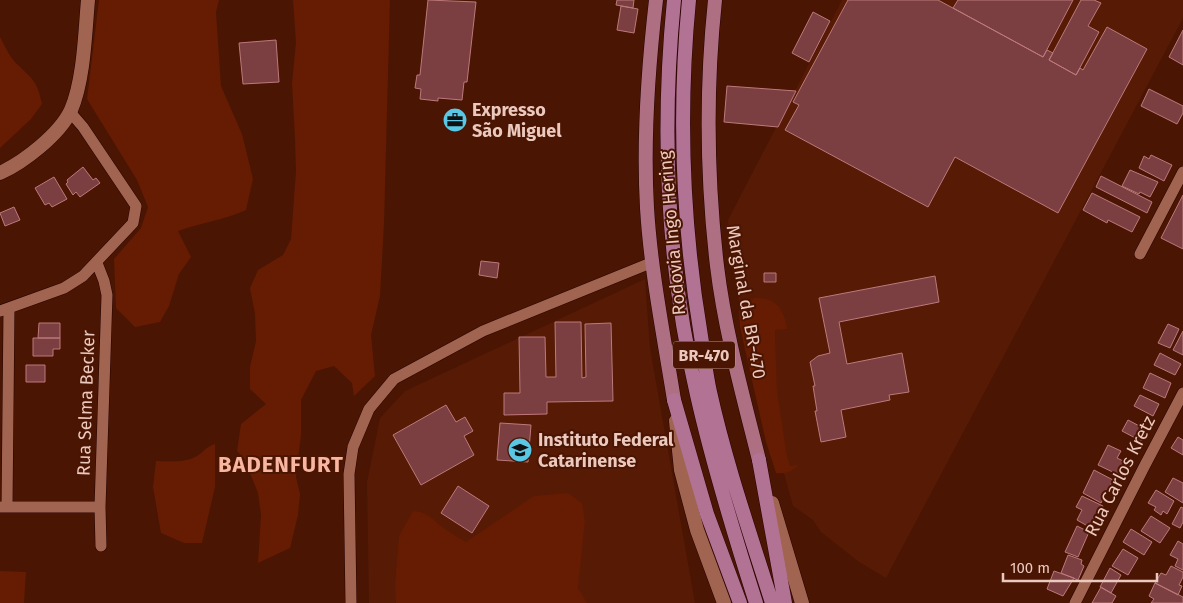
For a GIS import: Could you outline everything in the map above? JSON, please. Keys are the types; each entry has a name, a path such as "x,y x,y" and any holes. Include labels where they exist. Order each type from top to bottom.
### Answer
{"highway":[{"name":"Rodovia Ingo Hering","path":"674,0 667,100 668,190 677,284 698,403 718,482 756,603"},
{"name":"Rodovia Ingo Hering","path":"689,0 682,145 683,190 692,282 710,392 733,479 772,603"},
{"path":"674,400 708,514 740,603"},
{"path":"759,460 785,603"}],"main road":[{"path":"0,173 36,151 70,112 75,98 82,63 88,0"},
{"path":"656,0 648,83 645,154 647,210 674,400 681,470 697,530 724,603"},
{"name":"Marginal da BR-470","path":"715,0 710,89 710,197 717,267 733,355 759,460 802,603"}],"street":[{"path":"70,112 83,127 136,206 134,223 83,276 64,288 5,309 4,507 100,507"},
{"path":"1140,254 1183,172"},
{"path":"351,603 350,474 353,447 368,409 394,379 483,331 653,262"},
{"name":"Rua Selma Becker","path":"97,263 107,295 100,507 102,546"},
{"name":"Rua Carlos Kretz","path":"1075,603 1183,393"}],"shaded area":[{"path":"99,0 219,0 216,12 221,86 242,134 253,179 246,210 178,231 191,257 179,274 169,306 160,322 135,327 116,308 114,259 141,228 148,207 137,180 87,99"},
{"path":"293,0 390,0 384,224 380,296 371,335 375,376 354,396 352,383 334,366 316,371 301,400 301,435 296,477 300,494 298,515 290,548 258,563 261,515 258,493 244,458 237,451 241,424 266,404 250,389 250,367 256,341 255,314 250,288 258,270 283,255 291,239 296,171 292,83 296,42"},
{"path":"842,0 1183,0 1183,18 886,578 859,562 821,532 813,520 793,506 748,344 730,260 728,220"},
{"path":"0,37 13,59 34,82 42,104 31,119 0,148"},
{"name":"Instituto Federal Catarinense","path":"645,279 650,348 695,603 369,603 367,482 380,418 405,391"},
{"path":"755,298 774,302 784,316 787,329 775,330 777,391 787,456 790,466 799,465 786,473 776,473 766,442 740,327 739,310 745,302"},
{"path":"215,444 215,487 202,543 184,543 161,533 153,487 156,461 190,459"},
{"path":"568,493 582,503 585,521 578,588 587,603 396,603 395,586 399,536 413,511 426,515 466,542 534,496"},
{"path":"0,571 26,572 24,603 0,603"}],"building":[{"path":"428,0 476,2 467,82 464,82 462,100 438,98 438,101 420,99 421,89 415,88 417,75 420,75"},
{"path":"617,0 634,0 633,8 616,5"},
{"path":"848,0 938,0 1043,57 1047,50 1053,53 1049,60 1076,75 1080,68 1083,70 1107,27 1147,49 1058,213 955,157 928,207 785,130 799,105 793,102"},
{"path":"958,0 1073,0 1043,57 953,8"},
{"path":"1081,0 1094,0 1101,3 1088,26 1099,32 1076,75 1049,60"},
{"path":"621,6 638,9 634,33 617,30"},
{"path":"813,12 830,21 809,62 792,53"},
{"path":"1183,30 1183,65 1169,57"},
{"path":"276,40 279,82 243,84 239,43"},
{"path":"727,86 796,91 778,127 724,122"},
{"path":"1149,89 1183,106 1183,113 1177,124 1141,106"},
{"path":"1151,155 1172,165 1164,181 1139,168 1144,156 1149,159"},
{"path":"83,167 93,180 96,178 100,183 80,197 76,192 73,195 66,184 67,180"},
{"path":"1130,170 1158,182 1150,197 1122,186"},
{"path":"1101,176 1152,202 1147,213 1096,187"},
{"path":"54,177 67,199 52,207 49,203 45,205 35,188"},
{"path":"1092,193 1140,217 1132,232 1108,220 1107,223 1083,210"},
{"path":"1183,195 1183,249 1161,238"},
{"path":"14,207 20,220 5,226 0,213"},
{"path":"481,261 499,263 497,278 479,275"},
{"path":"764,273 776,273 776,282 764,282"},
{"path":"935,276 939,302 839,322 847,364 902,353 909,392 889,395 890,400 841,410 846,437 821,442 815,411 817,411 813,386 815,386 810,362 818,356 830,353 819,298"},
{"path":"555,322 581,322 582,378 586,377 585,324 611,323 613,401 547,402 547,414 504,415 504,393 520,393 519,337 545,337 546,377 556,377"},
{"path":"39,323 60,323 60,338 38,338"},
{"path":"1168,324 1179,329 1170,348 1158,343"},
{"path":"1183,331 1183,355 1173,350"},
{"path":"33,338 60,338 60,349 53,349 53,356 33,356"},
{"path":"1160,353 1181,364 1175,375 1154,365"},
{"path":"26,365 45,365 45,382 26,382"},
{"path":"1150,373 1171,383 1165,398 1143,388"},
{"path":"1140,395 1159,404 1153,416 1134,406"},
{"path":"446,405 456,422 465,417 473,431 464,436 474,455 421,485 393,435"},
{"path":"1128,420 1147,430 1141,441 1122,431"},
{"path":"500,423 531,425 528,462 497,460"},
{"path":"1178,437 1183,440 1183,455 1171,448"},
{"path":"1108,445 1121,451 1117,458 1125,462 1119,475 1098,465"},
{"path":"1094,470 1113,480 1101,503 1083,493"},
{"path":"1173,478 1183,483 1183,503 1165,492"},
{"path":"458,486 489,506 472,533 441,513"},
{"path":"1156,490 1174,501 1167,514 1163,511 1161,515 1154,510 1156,507 1148,503"},
{"path":"1082,496 1103,506 1091,528 1077,520 1082,510 1076,507"},
{"path":"1181,507 1183,508 1183,522 1180,528 1172,524"},
{"path":"1151,516 1170,528 1160,543 1141,531"},
{"path":"1077,526 1089,532 1078,557 1065,552"},
{"path":"1131,529 1152,542 1144,555 1123,542"},
{"path":"1178,541 1183,544 1183,570 1175,566 1178,559 1170,555"},
{"path":"1123,549 1138,558 1128,575 1112,566"},
{"path":"1068,555 1082,560 1081,564 1084,566 1078,580 1061,573"},
{"path":"1171,566 1183,572 1179,585 1182,586 1178,595 1155,583 1161,573 1166,575"},
{"path":"1110,568 1121,575 1111,593 1100,587"},
{"path":"1054,571 1074,578 1063,596 1047,589"},
{"path":"1155,583 1183,597 1183,603 1151,603 1154,599 1149,596"},
{"path":"1101,587 1116,596 1112,603 1092,603"}],"place":[{"name":"Expresso São Miguel","path":"455,120"},
{"name":"Instituto Federal Catarinense","path":"520,450"}],"district":[{"name":"BADENFURT","path":"281,464"}]}
